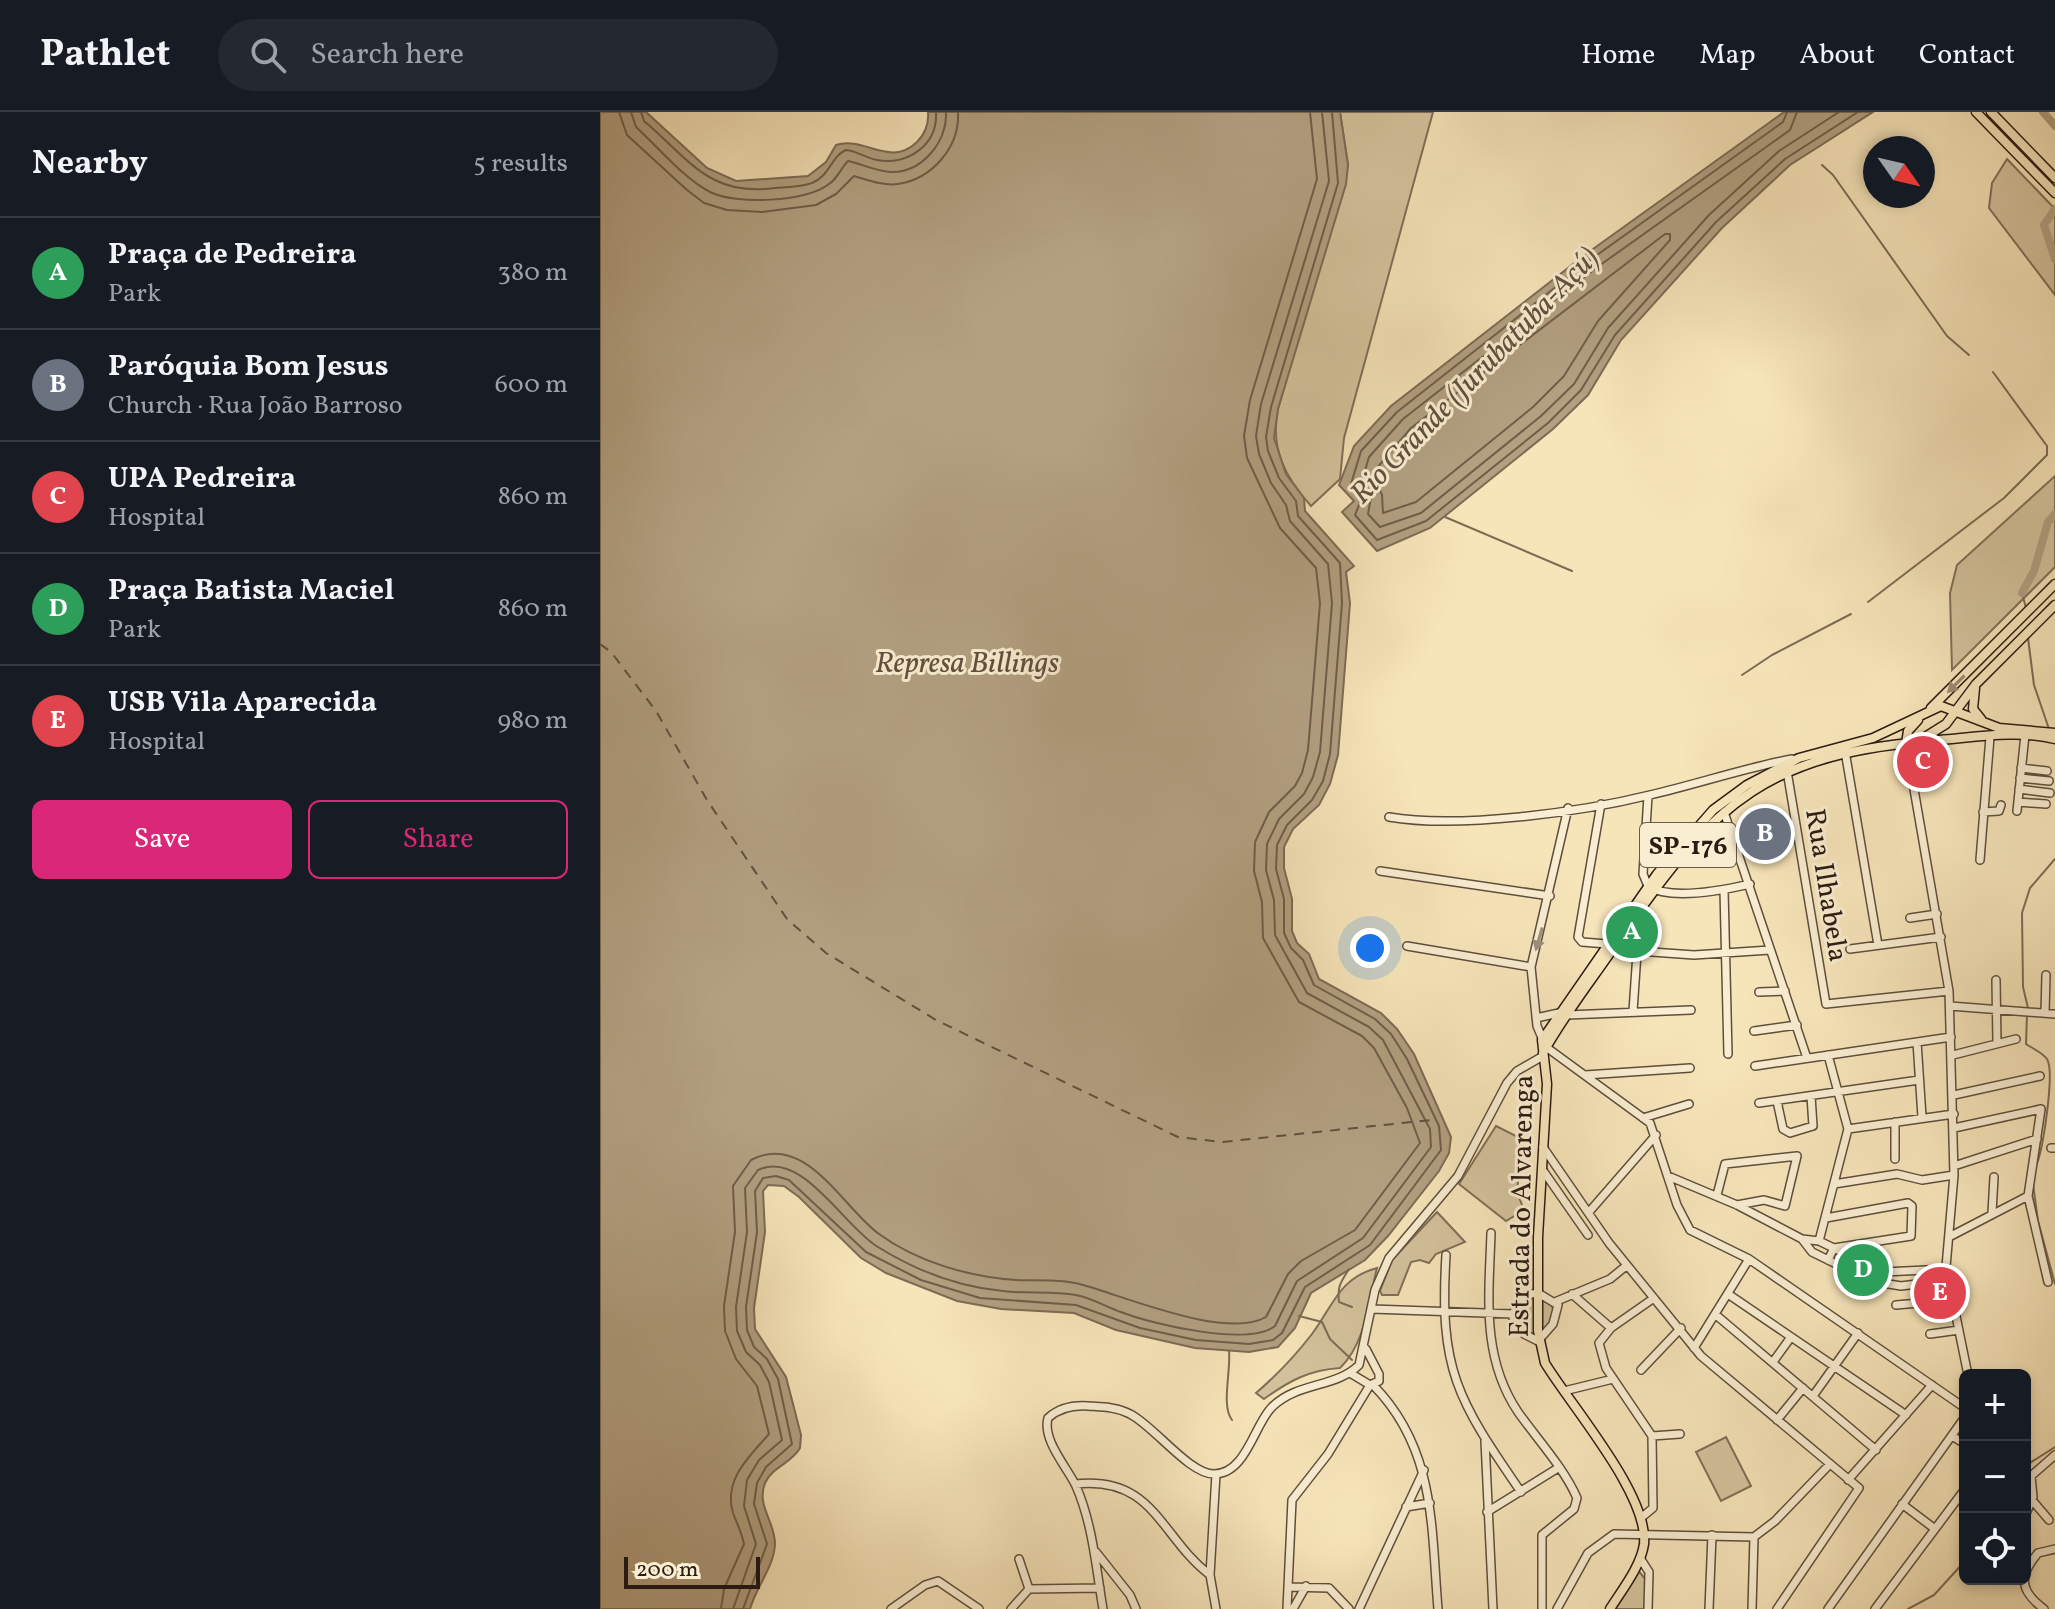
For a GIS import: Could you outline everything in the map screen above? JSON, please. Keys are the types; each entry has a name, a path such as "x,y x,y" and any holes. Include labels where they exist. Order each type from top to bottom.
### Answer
{"main road":[{"path":"1976,112 2055,193"},
{"path":"1991,112 2055,178"},
{"path":"2042,619 2036,610 2055,587"},
{"path":"1906,743 1910,727 2055,587"},
{"path":"1906,743 1939,731 1976,684 2055,605"},
{"path":"1976,684 1973,709 1984,723"},
{"path":"1931,708 1957,710 1984,723 2055,733"},
{"name":"SP-176","path":"1543,1049 1607,944 1688,836 1713,810 1747,785 1799,758 1894,730 1931,708"},
{"path":"1906,743 2025,735 2055,739"},
{"name":"SP-176","path":"1563,1014 1640,910 1651,888 1724,812 1787,771 1845,751 1906,743"},
{"name":"Estrada do Alvarenga","path":"1543,1049 1547,1084 1538,1341 1545,1363 1626,1485 1642,1517 1644,1533 1638,1562 1610,1609"}],"street":[{"path":"2025,735 2018,806 2046,804"},
{"path":"1980,860 1990,737"},
{"path":"1906,743 1949,991 1954,1171 1947,1269 1967,1369"},
{"path":"1845,751 1878,945"},
{"path":"1389,817 1422,821 1469,819 1601,804 1648,796 1799,758"},
{"path":"2021,768 2047,771"},
{"name":"Rua Ilhabela","path":"1787,771 1829,1005 1949,991"},
{"path":"1728,775 1744,775 1747,785"},
{"path":"2020,778 2049,781"},
{"path":"2019,789 2050,793"},
{"path":"1648,796 1643,874 1651,888 1690,893 1750,884"},
{"path":"1601,804 1578,937 1582,942 1607,944"},
{"path":"1983,812 1999,811 2001,805"},
{"name":"Estrada do Alvarenga","path":"1543,1049 1536,1018 1531,967 1550,896 1568,808"},
{"path":"1724,812 1807,1058"},
{"path":"1380,871 1550,896"},
{"path":"1724,890 1728,953 1728,1054"},
{"path":"1633,1011 1640,910"},
{"path":"1910,918 1937,914"},
{"path":"1850,949 1941,937"},
{"path":"1407,946 1531,967"},
{"path":"1638,951 1728,953 1770,950"},
{"path":"2045,1013 2046,975"},
{"path":"1996,980 1997,1043"},
{"path":"1759,992 1785,991"},
{"path":"1950,1006 2055,1014"},
{"path":"1536,1018 1563,1014 1691,1010"},
{"path":"1754,1031 1797,1025"},
{"path":"1755,1066 1951,1037"},
{"path":"1953,1055 2016,1039"},
{"path":"1917,1042 1922,1117"},
{"path":"1213,1486 1220,1473 1238,1462 1263,1417 1279,1400 1300,1388 1350,1373 1362,1361 1380,1275 1389,1258 1458,1176 1507,1083 1543,1049 1585,1075 1643,1118 1656,1135 1685,1225 1749,1259 1959,1404"},
{"path":"1819,1241 1848,1129 1828,1055"},
{"path":"1585,1075 1690,1068"},
{"path":"1954,1095 2040,1076"},
{"path":"1759,1103 1919,1080"},
{"path":"1777,1101 1783,1129 1790,1133 1813,1126 1811,1096"},
{"path":"1643,1118 1689,1104"},
{"path":"1954,1128 2040,1108 2028,1196 2048,1282"},
{"path":"1848,1129 1954,1114"},
{"path":"1895,1122 1895,1159"},
{"path":"1589,1212 1656,1135"},
{"path":"1834,1184 1897,1174 1922,1180 2037,1139"},
{"path":"1543,1147 1626,1266 1681,1328 1694,1348 1859,1488 1777,1609"},
{"path":"1717,1195 1725,1164 1795,1155 1799,1160 1788,1202 1782,1207 1764,1200 1737,1205"},
{"path":"1542,1169 1588,1235"},
{"path":"1668,1176 1717,1195 1802,1239 1819,1241 1884,1272 1947,1269"},
{"path":"1992,1213 1994,1177"},
{"path":"1949,1237 2028,1196"},
{"path":"1826,1218 1910,1203 1911,1236 1834,1248"},
{"path":"1491,1233 1488,1314 1492,1353 1507,1394 1576,1494 1576,1503 1542,1535 1542,1609"},
{"path":"1802,1239 1812,1252 1889,1286 1948,1280"},
{"path":"1828,1260 1834,1248"},
{"path":"1841,1266 1847,1254"},
{"path":"1446,1255 1444,1312 1449,1363 1464,1404 1521,1492"},
{"path":"1694,1348 1749,1259"},
{"path":"1513,1314 1525,1296 1538,1293 1557,1301 1610,1279 1626,1266"},
{"path":"1572,1294 1611,1328"},
{"path":"1728,1294 1906,1415"},
{"path":"1642,1517 1653,1508 1652,1436 1613,1379 1599,1350 1602,1338 1611,1328 1654,1298"},
{"path":"1896,1305 1953,1300"},
{"path":"1513,1314 1524,1334 1538,1341 1553,1324 1557,1301"},
{"path":"1372,1309 1513,1314"},
{"path":"1716,1315 1876,1450"},
{"path":"1641,1370 1681,1328"},
{"path":"1930,1334 1959,1330"},
{"path":"1813,1396 1858,1333"},
{"path":"1773,1362 1791,1337"},
{"path":"1287,1609 1292,1500 1328,1454 1371,1382 1376,1370 1365,1347"},
{"path":"1371,1382 1368,1371 1376,1370"},
{"path":"1350,1373 1371,1382 1383,1395 1424,1470 1430,1503 1438,1609"},
{"path":"1564,1391 1613,1379"},
{"path":"1848,1480 1932,1385"},
{"path":"1777,1420 1803,1388"},
{"path":"1103,1609 1094,1550 1075,1484 1048,1433 1048,1418 1071,1407 1119,1409 1139,1419 1205,1472 1213,1486 1210,1575 1216,1609"},
{"path":"1828,1609 1959,1426"},
{"path":"1652,1436 1680,1434"},
{"path":"1952,1436 1960,1441"},
{"path":"1485,1439 1493,1609"},
{"path":"2026,1513 2032,1500 2031,1476 2055,1455"},
{"path":"1557,1609 1594,1546 1614,1534 1754,1537 1775,1521 1829,1465"},
{"path":"1487,1512 1558,1468"},
{"path":"1359,1609 1424,1470"},
{"path":"1205,1472 1220,1473"},
{"path":"1214,1502 1220,1473"},
{"path":"1075,1484 1114,1486 1139,1497 1210,1575"},
{"path":"1875,1609 1959,1497"},
{"path":"2032,1500 2049,1520"},
{"path":"1404,1508 1430,1503"},
{"path":"1899,1508 1935,1529"},
{"path":"1709,1609 1712,1535"},
{"path":"1752,1609 1754,1537"},
{"path":"2044,1609 2025,1593 2024,1584 2038,1553 2055,1549"},
{"path":"1094,1550 1130,1595 1136,1609"},
{"path":"1019,1559 1029,1589"},
{"path":"1638,1562 1649,1572 1648,1609"},
{"path":"891,1609 925,1585 938,1581 979,1609"},
{"path":"1293,1609 1306,1586"},
{"path":"1288,1587 1329,1588 1349,1609"},
{"path":"1011,1609 1029,1589 1100,1588"}],"shaded area":[{"path":"1340,112 1433,112 1344,438 1340,479 1311,506 1282,462 1276,423 1348,165"},
{"path":"2007,159 2055,209 2055,295 1989,208 1992,183"},
{"path":"2055,476 2055,567 1952,670 1950,593 1957,565"},
{"path":"1496,1126 1522,1139 1517,1192 1524,1210 1506,1221 1459,1184"},
{"path":"1437,1212 1465,1242 1436,1254 1429,1263 1420,1260 1411,1262 1398,1295 1382,1295 1380,1291 1392,1260"},
{"path":"1377,1268 1361,1335 1340,1368 1300,1378 1264,1399 1256,1393 1299,1350 1345,1286"},
{"path":"1535,1296 1548,1302 1554,1315 1548,1328 1535,1334 1522,1328 1516,1315 1522,1302"},
{"path":"1726,1437 1751,1486 1721,1501 1696,1452"},
{"path":"1637,1569 1647,1581 1646,1609 1615,1609"}],"water":[{"name":"Represa Billings","path":"600,112 646,112 707,168 736,181 808,176 826,162 836,145 857,144 887,152 907,149 924,132 928,112 1340,112 1348,165 1346,184 1278,409 1274,438 1286,474 1304,498 1305,511 1354,566 1346,572 1350,603 1338,755 1330,784 1319,805 1293,829 1284,847 1284,868 1292,899 1292,931 1297,943 1309,954 1319,979 1381,1013 1397,1029 1414,1054 1451,1137 1449,1153 1439,1171 1388,1236 1365,1260 1311,1293 1295,1328 1278,1347 1249,1352 1195,1348 1116,1330 1074,1313 1001,1309 957,1301 886,1273 861,1258 799,1197 784,1186 768,1185 763,1191 765,1232 754,1308 755,1329 786,1377 801,1435 797,1453 773,1472 765,1483 764,1506 775,1544 772,1561 750,1609 600,1609"},
{"name":"Rio Grande (Jurubatuba-Açú)","path":"1784,112 1873,112 1790,165 1722,228 1621,340 1588,395 1553,429 1430,528 1377,551 1342,512 1354,501 1339,485 1354,446 1391,406 1586,254"}],"waterway":[{"path":"2043,112 2055,126"},
{"path":"1822,165 1833,175 1947,336 1969,355"},
{"path":"2055,209 2044,225 2055,259"},
{"path":"1868,602 2004,498 2047,455 2047,446 1993,372"},
{"path":"2022,593 2034,571 2048,522 2055,514"},
{"path":"1445,517 1572,571"},
{"path":"2022,593 2026,608"},
{"path":"1742,675 1772,655 1851,614"},
{"path":"2028,638 2034,685 2049,729"},
{"path":"2028,1008 2023,987 2022,913 2030,888 2055,859"},
{"path":"2027,1015 2026,1044 2047,1059 2050,1079 2042,1144 2036,1166"},
{"path":"2033,1184 2038,1221 2055,1284"},
{"path":"1349,1269 1340,1284 1339,1302 1352,1307"},
{"path":"1299,1316 1322,1322 1330,1339 1352,1360"},
{"path":"1229,1351 1227,1406 1232,1420"},
{"path":"2031,1462 2055,1447"},
{"path":"1908,1609 1934,1595 1959,1568"}],"ferry route":[{"path":"600,644 611,652 656,711 707,800 787,919 826,953 936,1020 1178,1137 1222,1142 1431,1120"}],"place":[{"name":"UPA Pedreira","path":"1923,762"},
{"name":"Paróquia Bom Jesus","path":"1765,834"},
{"name":"Praça de Pedreira","path":"1632,932"},
{"name":"Praça Batista Maciel","path":"1863,1270"},
{"name":"USB Vila Aparecida","path":"1940,1293"}]}
